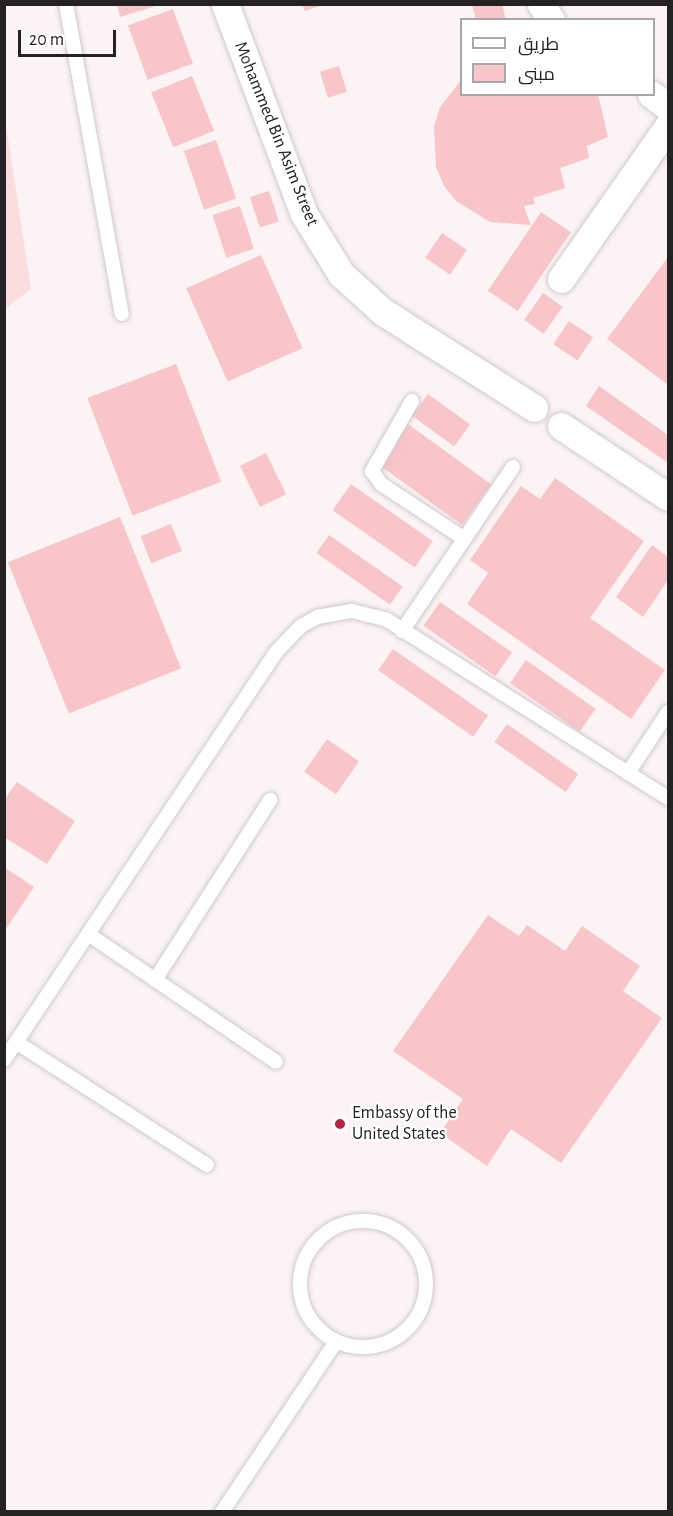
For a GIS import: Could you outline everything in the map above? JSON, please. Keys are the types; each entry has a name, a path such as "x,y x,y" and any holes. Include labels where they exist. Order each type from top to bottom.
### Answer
{"street":[{"name":"Mohammed Bin Asim Street","path":"225,4 304,214 341,274 383,312 534,408"},
{"path":"541,4 550,18"},
{"path":"654,96 669,107"},
{"path":"561,279 669,126"},
{"path":"561,426 669,497"}],"lane":[{"path":"66,4 122,314"},
{"path":"412,401 372,471 381,484 463,538"},
{"path":"402,631 513,467"},
{"path":"4,1060 287,638 317,617 352,611 387,620 669,798"},
{"path":"628,773 669,712"},
{"path":"155,980 270,800"},
{"path":"88,934 276,1062"},
{"path":"16,1042 207,1165"},
{"path":"359,1220 380,1222 399,1231 414,1246 423,1264 426,1285 423,1306 412,1324 396,1338 377,1346 356,1347 336,1342 318,1330 303,1303 300,1272 307,1252 321,1236 359,1220"},
{"path":"222,1512 336,1342"}],"shaded area":[{"path":"5,118 31,289 4,309"}],"building":[{"path":"117,4 159,4 159,5 120,17"},
{"path":"302,4 323,4 323,5 305,11"},
{"path":"472,4 502,4 506,18 476,18"},
{"path":"173,9 193,64 148,80 128,25"},
{"path":"339,66 347,92 328,98 320,72"},
{"path":"192,76 214,131 173,147 151,92"},
{"path":"460,82 460,96 598,96 608,137 587,146 589,158 560,168 565,188 533,198 535,204 524,206 531,225 490,222 456,201 444,186 436,167 434,127 440,107"},
{"path":"216,140 236,199 204,210 184,151"},
{"path":"269,191 279,221 260,228 250,197"},
{"path":"240,206 254,249 226,258 212,215"},
{"path":"541,212 571,232 518,311 488,291"},
{"path":"442,233 467,250 450,275 425,258"},
{"path":"261,255 302,348 228,382 186,288"},
{"path":"668,257 668,385 607,339"},
{"path":"543,293 563,307 544,334 524,320"},
{"path":"569,321 593,337 577,360 553,344"},
{"path":"176,364 221,482 132,516 87,398"},
{"path":"599,386 668,435 668,463 586,406"},
{"path":"428,394 470,425 454,446 412,416"},
{"path":"408,424 491,485 462,525 379,464"},
{"path":"266,453 286,494 260,507 240,466"},
{"path":"555,478 644,541 590,618 665,670 631,719 467,604 488,573 470,560 521,486 540,499"},
{"path":"351,484 433,541 415,568 333,510"},
{"path":"120,517 181,668 69,713 8,562"},
{"path":"171,524 182,551 151,563 140,536"},
{"path":"329,535 403,587 390,605 316,553"},
{"path":"652,545 668,557 668,580 643,617 616,597"},
{"path":"440,602 512,652 495,676 423,626"},
{"path":"393,649 488,716 473,737 378,670"},
{"path":"526,660 596,709 580,732 510,683"},
{"path":"507,724 578,774 566,792 494,742"},
{"path":"327,739 359,761 336,794 304,772"},
{"path":"17,782 75,821 47,864 4,837 4,800"},
{"path":"4,867 34,887 4,932"},
{"path":"488,915 519,936 527,925 565,951 582,926 640,966 623,991 662,1018 561,1163 511,1129 487,1166 440,1133 463,1099 393,1051"}],"place":[{"name":"Embassy of the United States","path":"340,1124"}]}
